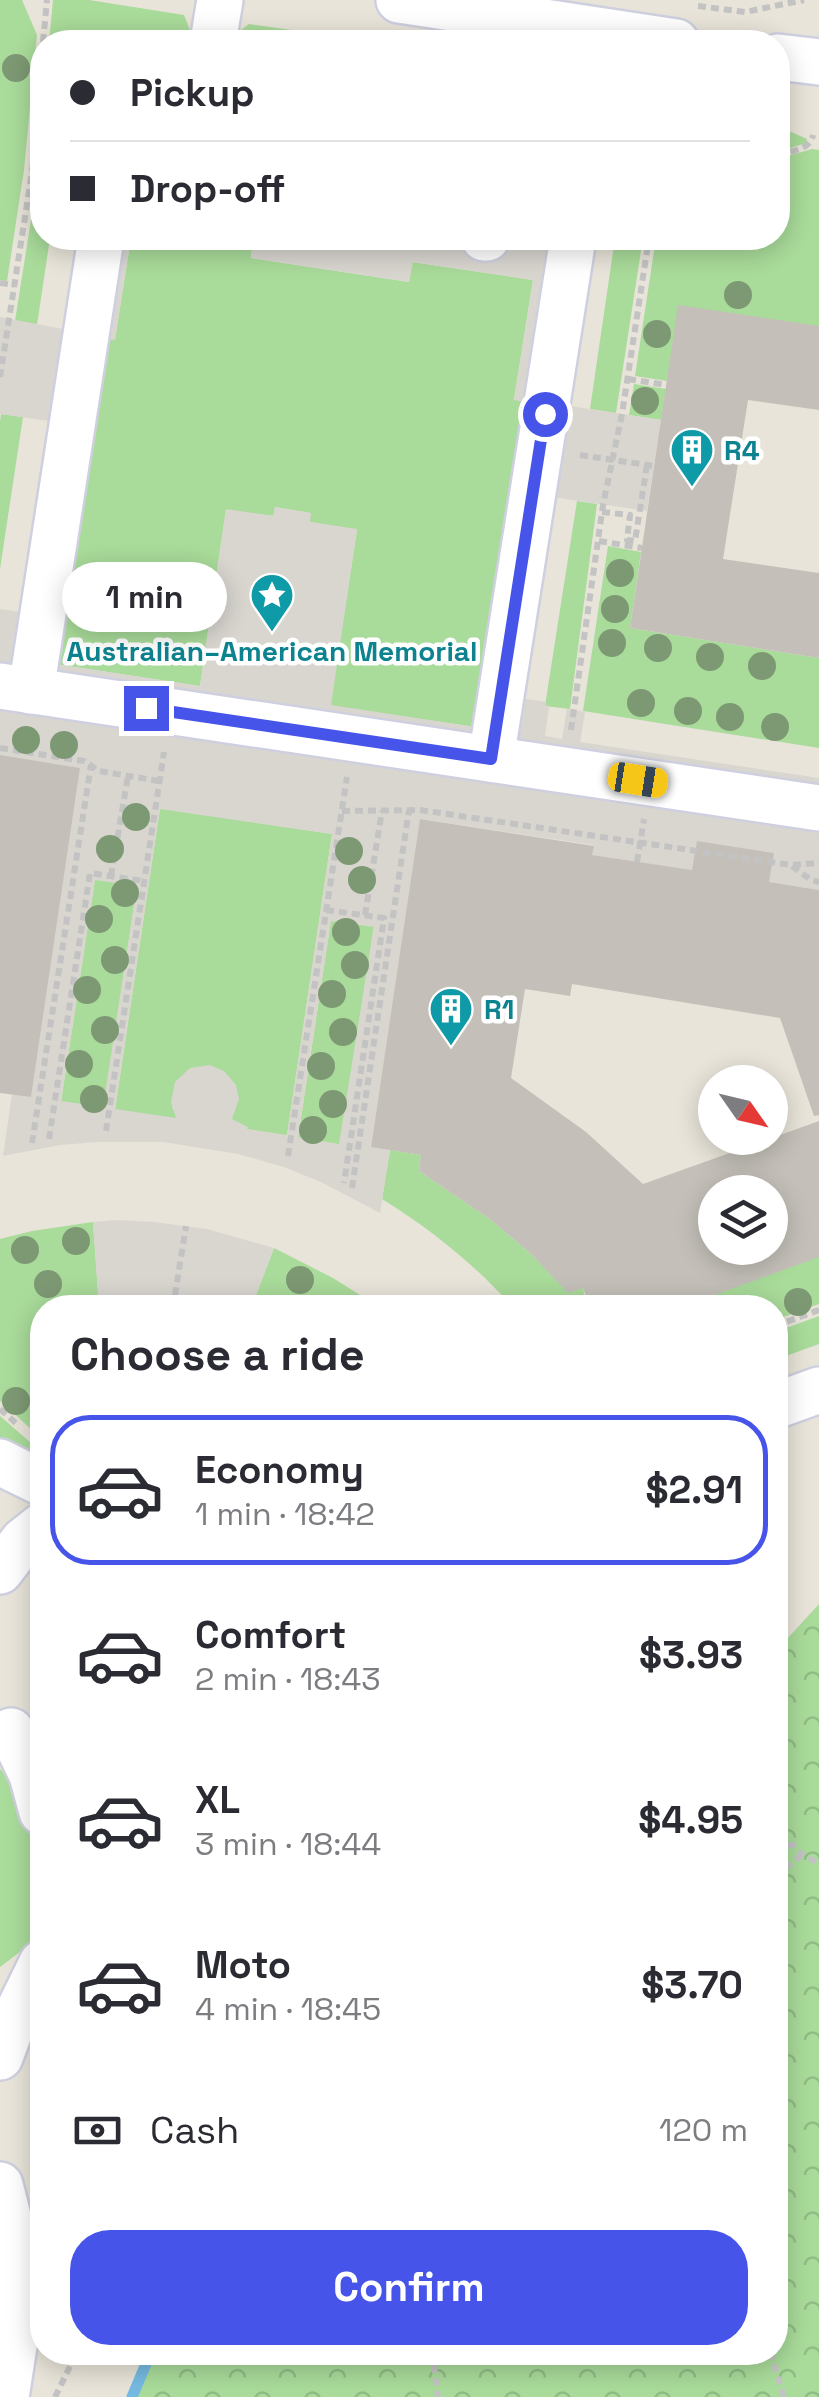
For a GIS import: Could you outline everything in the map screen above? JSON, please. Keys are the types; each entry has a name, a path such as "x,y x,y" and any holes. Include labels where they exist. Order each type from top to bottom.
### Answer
{"street":[{"path":"215,30 220,0"},
{"path":"399,0 518,20 681,23"},
{"path":"790,58 819,62"},
{"path":"98,250 16,689 819,808"},
{"path":"491,759 571,250"},
{"path":"788,1401 819,1390"},
{"path":"0,1462 30,1477"},
{"path":"0,1571 30,1536"},
{"path":"18,1736 30,1769"},
{"path":"0,2057 30,1987"},
{"path":"0,2185 16,2253 21,2301"},
{"path":"6,2397 21,2301 30,2278"}],"path":[{"path":"44,30 47,0"},
{"path":"681,23 804,0"},
{"path":"790,152 807,146 813,134"},
{"path":"0,377 30,183"},
{"path":"570,740 602,512 628,379 647,250"},
{"path":"0,284 14,286"},
{"path":"628,379 666,385"},
{"path":"602,512 630,515 627,540 635,542 650,465 622,461"},
{"path":"598,541 642,548"},
{"path":"106,1131 166,745"},
{"path":"0,748 84,761 99,771 159,781"},
{"path":"32,1143 90,765"},
{"path":"288,1156 348,772"},
{"path":"112,876 128,776"},
{"path":"342,811 410,810 791,865 819,862"},
{"path":"326,910 384,918 348,1186 410,810"},
{"path":"365,915 382,811"},
{"path":"637,862 644,825"},
{"path":"791,865 819,882"},
{"path":"49,1139 90,873 144,881"},
{"path":"174,1295 186,1226"},
{"path":"788,1321 819,1310"},
{"path":"788,1846 819,1864"},
{"path":"788,1866 802,1855"},
{"path":"55,2397 71,2365"},
{"path":"434,2365 438,2397"},
{"path":"774,2365 784,2397"}],"green space":[{"path":"0,0 22,0 35,30 30,30 30,108 7,281 0,280"},
{"path":"53,0 89,0 184,15 190,30 50,30"},
{"path":"249,24 292,30 241,30"},
{"path":"790,131 807,139 806,143 790,148"},
{"path":"819,150 819,326 667,381 635,376 654,250 790,250 790,155"},
{"path":"30,226 30,250 48,250 37,325 15,321"},
{"path":"129,250 252,250 251,258 409,282 412,262 533,280 514,399 525,401 476,727 330,706 357,530 310,522 310,513 275,507 274,516 226,510 200,686 55,664 104,339 115,339"},
{"path":"613,250 641,250 616,413 590,409"},
{"path":"634,384 666,389 661,420 629,415"},
{"path":"1,414 23,417 0,569 0,422"},
{"path":"577,501 597,504 570,709 545,706"},
{"path":"608,546 641,552 630,628 819,658 819,748 583,711"},
{"path":"160,808 332,834 287,1136 246,1129 172,1107 178,1119 115,1110"},
{"path":"95,879 137,885 104,1108 61,1102"},
{"path":"331,920 374,926 340,1145 298,1138"},
{"path":"390,1150 421,1155 419,1171 491,1220 568,1292 583,1288 584,1295 501,1295 452,1248 382,1199"},
{"path":"93,1222 98,1295 30,1295 30,1428 0,1401 0,1239"},
{"path":"274,1248 360,1295 256,1295"},
{"path":"819,1255 819,1304 788,1315 788,1295 709,1295"},
{"path":"819,1316 819,1344 788,1355 788,1327"},
{"path":"0,1416 30,1442 30,1464 0,1445"},
{"path":"819,1604 819,2397 131,2397 145,2365 788,2365 788,1638"},
{"path":"0,1769 22,1797 30,1817 30,1944 0,1967"}],"shaded area":[{"path":"75,250 129,250 115,340 104,339 55,664 200,686 226,509 273,516 275,507 311,513 310,522 357,529 331,705 475,727 525,402 514,400 533,280 413,262 409,282 251,258 252,250 579,250 557,404 661,420 647,511 545,496 514,697 546,702 549,706 545,736 562,739 567,709 585,712 580,742 819,778 819,890 592,855 593,845 421,819 371,1146 390,1150 380,1213 284,1167 238,1154 163,1142 60,1145 3,1156 12,1094 31,1096 80,768 0,756 0,609 27,613 56,422 0,414 0,317 63,329","holes":["160,809 332,834 287,1135 247,1129 232,1119 239,1099 236,1085 224,1071 210,1065 190,1068 175,1082 171,1102 176,1118 115,1109","95,880 137,886 103,1107 61,1101","331,921 374,927 339,1144 298,1137"]},
{"path":"93,1222 154,1222 207,1229 274,1248 256,1295 98,1295"}],"building":[{"name":"R4","path":"678,305 819,326 819,410 748,400 723,559 819,573 819,658 630,628"},
{"path":"0,755 80,768 31,1097 0,1093"},
{"name":"R1","path":"420,819 594,846 592,855 692,870 697,841 774,853 769,882 819,890 819,1115 814,1116 780,1018 572,984 570,996 525,989 511,1078 586,1132 643,1184 724,1155 788,1155 788,1132 819,1121 819,1257 715,1295 585,1295 583,1288 568,1293 491,1220 419,1171 421,1155 371,1147"}],"waterway":[{"path":"132,2397 146,2365"}],"place":[{"name":"R4","path":"692,488"},
{"name":"Australian–American Memorial","path":"272,633"},
{"name":"R1","path":"451,1047"}],"route":[{"path":"146,708 491,759 545,414"}]}
